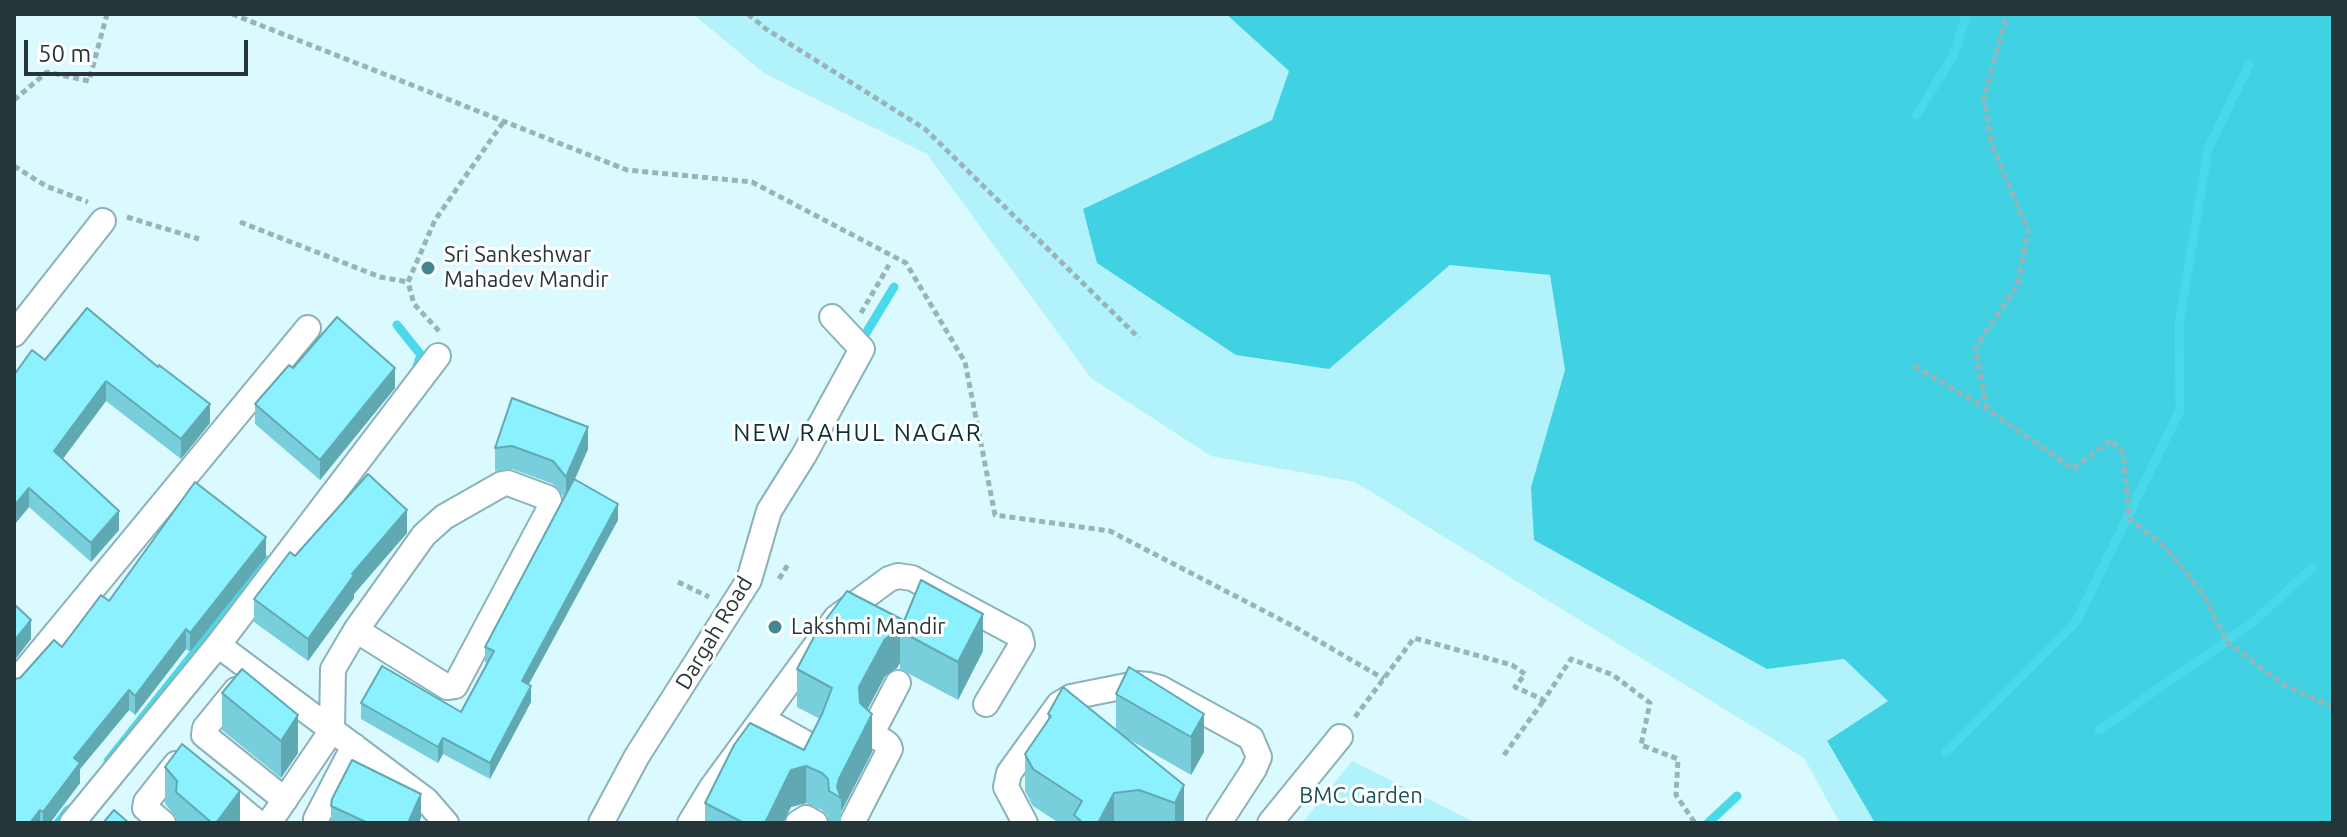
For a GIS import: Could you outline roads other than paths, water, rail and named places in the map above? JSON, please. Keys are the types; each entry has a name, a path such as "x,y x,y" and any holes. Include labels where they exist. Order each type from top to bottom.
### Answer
{"street":[{"path":"14,334 103,221"},
{"name":"Dargah Road","path":"601,823 637,756 749,580 769,511 804,455 862,349 841,326"},
{"path":"14,684 308,328"},
{"path":"72,823 218,645 438,356"},
{"path":"269,823 325,740 333,669 356,630 424,535 444,517 502,484 508,483 548,498 551,506 458,684 447,687 356,630"},
{"path":"690,823 712,787 836,618 889,579 898,576 912,578 1020,636 1022,644 986,704"},
{"path":"218,645 325,740"},
{"path":"852,823 890,749 887,742 875,737 873,731 898,683"},
{"path":"1025,823 1006,787 1009,773 1059,704 1071,697 1136,684 1160,688 1251,738 1259,757 1219,823"},
{"path":"285,800 204,735 205,728 236,690 245,690 325,740 354,746 426,800 446,823"},
{"path":"762,719 809,745"},
{"path":"1270,823 1340,737"},
{"path":"317,823 316,819 354,746"},
{"path":"163,823 145,806 176,764 182,763 258,823"},
{"path":"798,823 806,818 815,823"}],"waterway":[{"path":"1916,115 1953,57 1967,14"},
{"path":"1946,752 2076,622 2180,410 2179,323 2208,149 2249,65"},
{"path":"860,343 894,287"},
{"path":"397,325 421,355 415,372"},
{"path":"108,761 268,560"},
{"path":"2099,730 2251,624 2313,567"},
{"path":"1708,823 1737,796"},
{"path":"58,823 68,810"}],"place":[{"name":"Sri Sankeshwar Mahadev Mandir","path":"428,268"},
{"name":"Lakshmi Mandir","path":"775,627"}],"district":[{"name":"NEW RAHUL NAGAR","path":"858,433"}],"park label":[{"name":"BMC Garden","path":"1361,796"}]}
